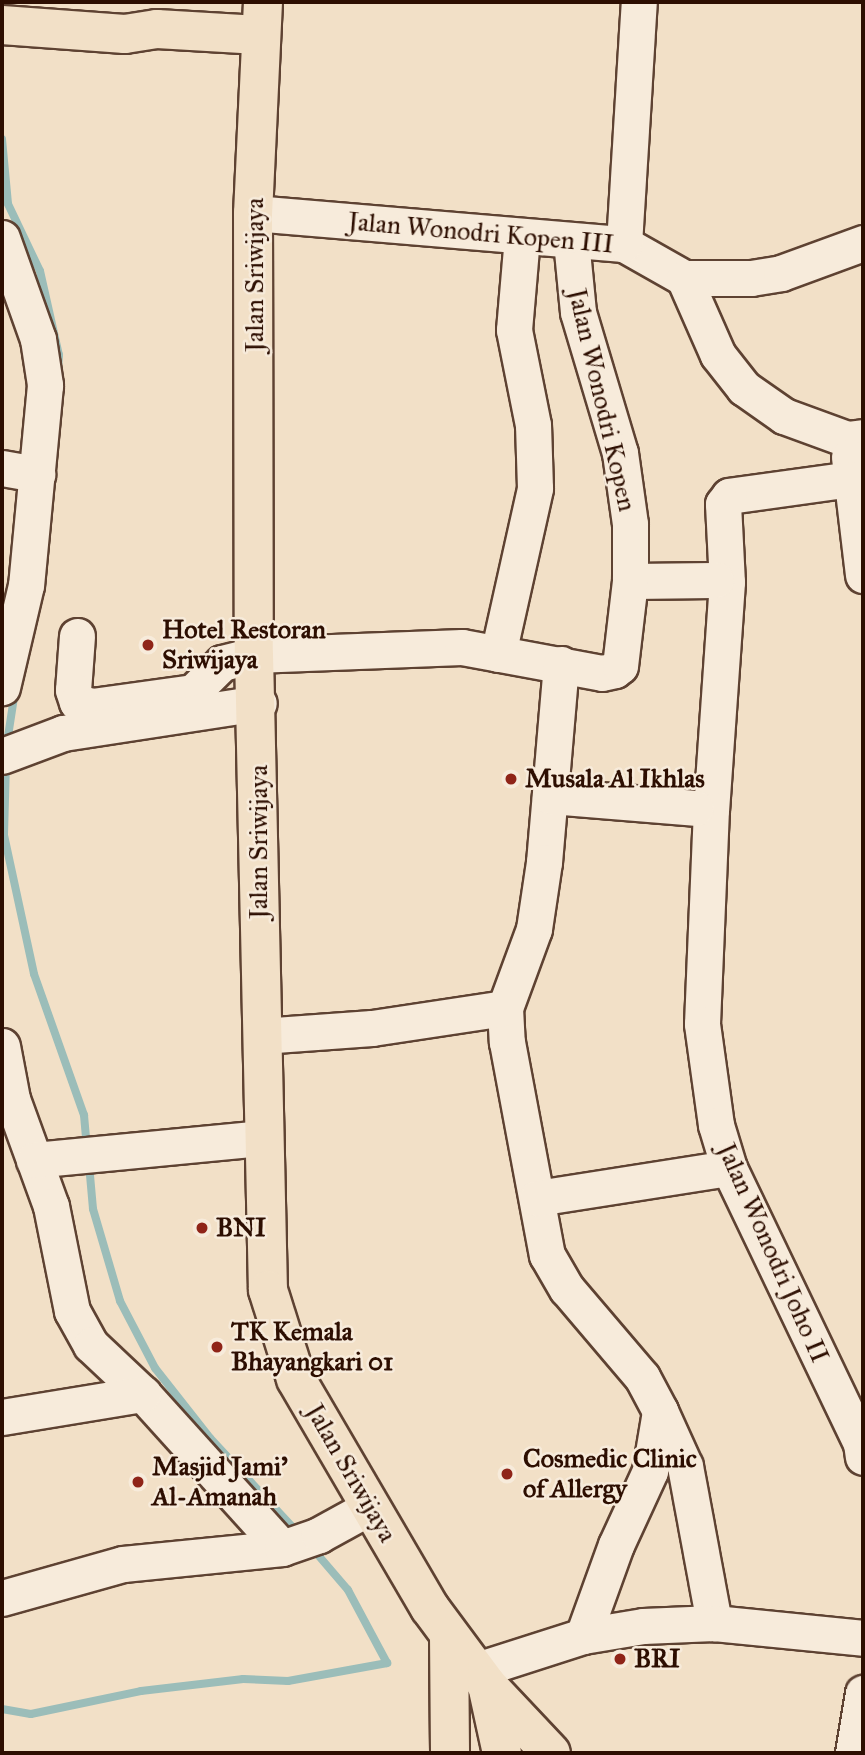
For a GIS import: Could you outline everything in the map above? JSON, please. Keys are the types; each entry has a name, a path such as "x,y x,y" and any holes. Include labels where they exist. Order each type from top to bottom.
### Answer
{"main road":[{"path":"125,34 164,2"},
{"path":"2,25 125,34 155,46 260,31"},
{"name":"Jalan Sriwijaya","path":"260,31 253,213 254,655 259,703 261,1036 268,1290 296,1379 465,1666 502,1753"},
{"path":"450,1753 465,1666"},
{"path":"465,1666 551,1753"}],"street":[{"path":"624,244 639,2"},
{"name":"Jalan Wonodri Kopen III","path":"253,213 624,244 684,278 751,278 782,272 863,243"},
{"path":"498,654 535,488 533,425 514,330 522,237"},
{"path":"2,238 38,339 45,385 26,585 2,687"},
{"name":"Jalan Wonodri Kopen","path":"77,636 74,690 77,702 92,706 193,692 222,663 254,655 435,647 498,654 602,673 620,666 630,581 630,524 620,453 578,312 571,240"},
{"path":"684,278 718,355 744,387 784,416 855,438 851,479 863,575"},
{"path":"2,468 37,474"},
{"name":"Jalan Wonodri Joho II","path":"851,479 729,496 723,504 727,582 711,809 702,1024 716,1125 729,1168 862,1447"},
{"path":"630,581 716,580"},
{"path":"561,664 550,796 534,929 505,1008 507,1042 547,1255 567,1289 642,1377 685,1466 714,1623"},
{"path":"10,751 63,733 259,703"},
{"path":"550,796 696,808"},
{"path":"261,1036 372,1028 505,1008"},
{"path":"2,1046 7,1098 51,1206 72,1311 91,1345 300,1542"},
{"path":"34,1160 85,1153 264,1138"},
{"path":"537,1198 729,1168"},
{"path":"2,1417 143,1394"},
{"path":"583,1636 617,1545 650,1471 660,1411"},
{"path":"2,1598 123,1564 300,1542 370,1507"},
{"path":"465,1666 583,1636 643,1626 714,1623 863,1638"},
{"path":"853,1753 863,1693"}],"waterway":[{"path":"2,139 8,204 40,271 59,355 58,370"},
{"path":"7,743 15,691"},
{"path":"6,763 4,835 34,974 84,1115 87,1148"},
{"path":"89,1164 93,1209 120,1301 155,1368 210,1438 298,1533"},
{"path":"2,1709 31,1714 141,1691 243,1679 288,1681 387,1663 348,1590 312,1548"}],"place":[{"name":"Hotel Restoran Sriwijaya","path":"148,645"},
{"name":"Musala Al Ikhlas","path":"511,779"},
{"name":"BNI","path":"202,1228"},
{"name":"TK Kemala Bhayangkari 01","path":"217,1347"},
{"name":"Cosmedic Clinic of Allergy","path":"507,1474"},
{"name":"Masjid Jami' Al-Amanah","path":"138,1482"},
{"name":"BRI","path":"620,1659"}]}
